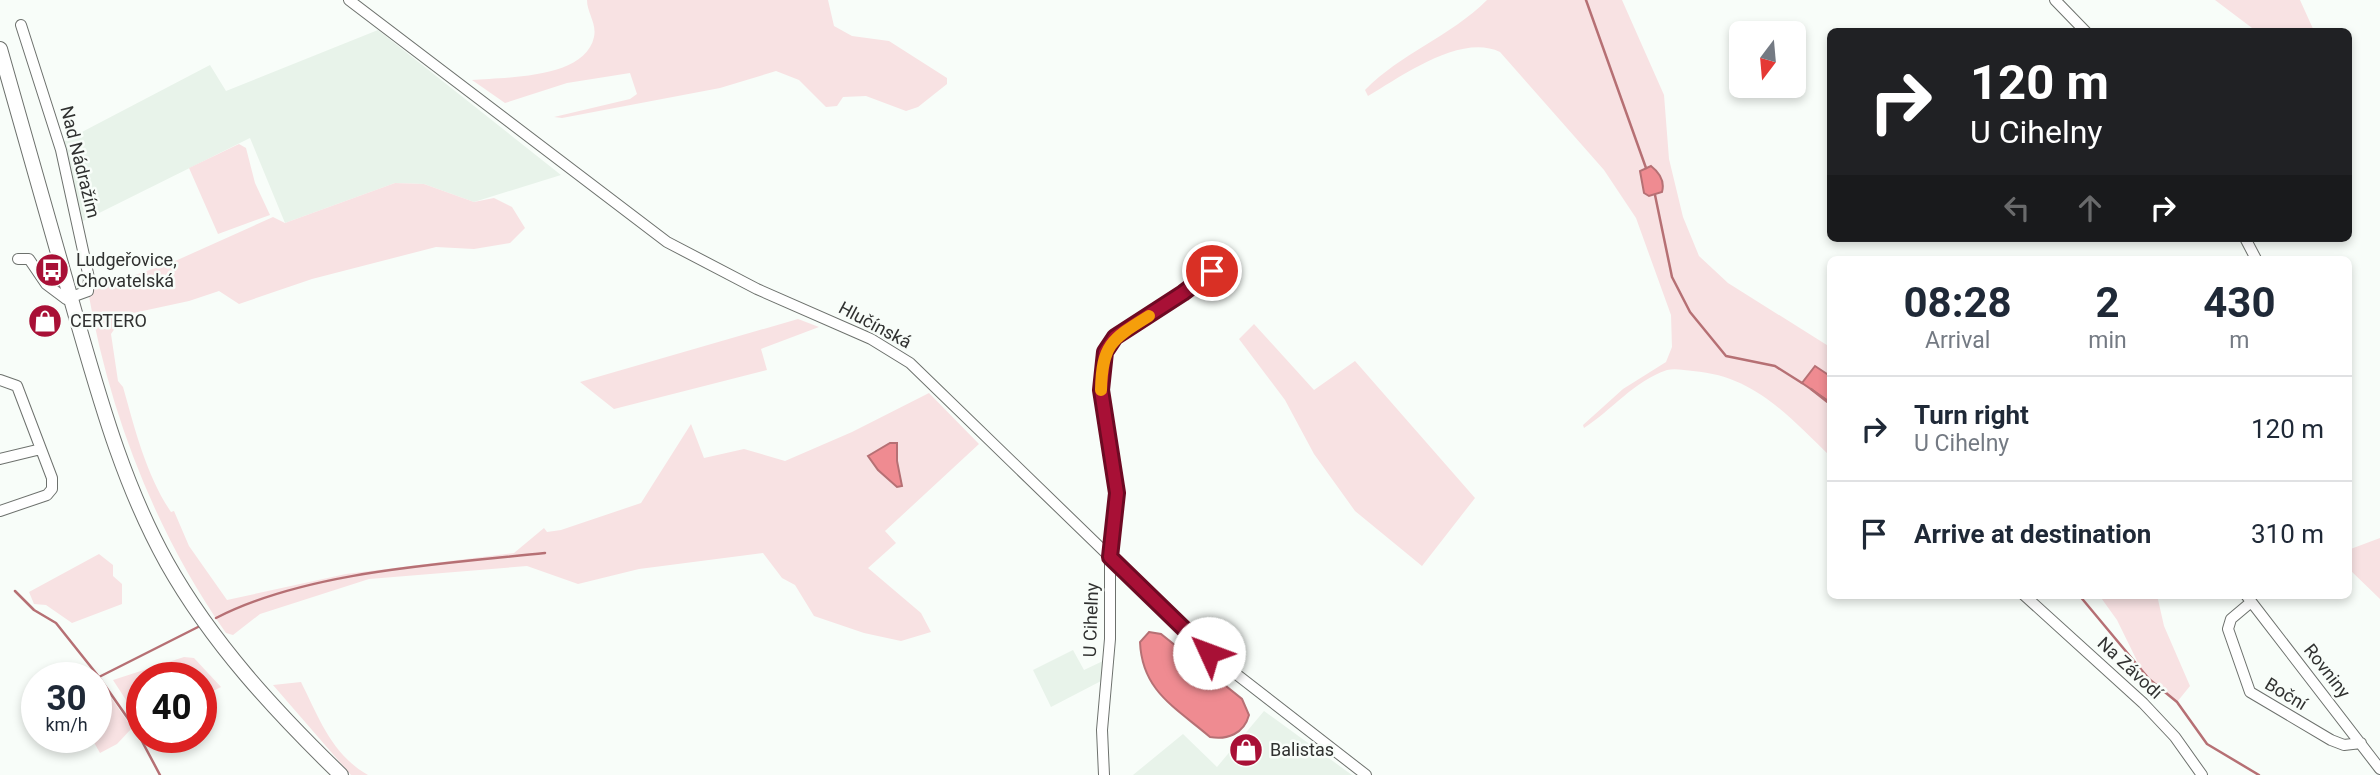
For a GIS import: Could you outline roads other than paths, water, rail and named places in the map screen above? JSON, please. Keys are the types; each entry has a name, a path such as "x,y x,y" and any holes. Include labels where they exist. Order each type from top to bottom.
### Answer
{"main road":[{"path":"0,49 128,483 168,564 201,616 249,679 341,775"}],"street":[{"name":"Hlučínská","path":"349,0 667,242 757,289 871,339 910,363 1224,666 1366,775"},
{"path":"2055,0 2082,28"},
{"name":"Nad Nádražím","path":"21,25 61,150 89,278 88,291 71,297"},
{"path":"23,259 53,292 65,299 71,297"},
{"name":"U Cihelny","path":"1104,775 1102,730 1110,639 1110,557 1117,493 1101,390 1105,352 1115,337 1212,271"},
{"path":"0,380 17,386 52,478 51,489 47,495 0,512"},
{"path":"0,459 41,449"},
{"name":"Na Závodí","path":"2028,599 2135,695 2175,737 2202,775"},
{"name":"Rovniny","path":"2248,599 2380,769"},
{"name":"Boční","path":"2248,599 2231,619 2228,629 2250,692 2331,740 2344,745 2361,743"}],"waterway":[{"path":"1586,0 1646,168"},
{"path":"1655,195 1672,277 1690,312 1726,356 1775,366 1802,383"},
{"path":"1811,389 1827,402"},
{"path":"216,618 252,602 333,580 420,566 545,553"},
{"path":"15,591 34,610 56,623 99,677 136,730 160,775"},
{"path":"2082,599 2149,679 2177,702 2207,744 2259,775"},
{"path":"112,670 198,627"}],"place":[{"name":"Ludgeřovice, Chovatelská","path":"52,270"},
{"name":"CERTERO","path":"45,321"},
{"name":"Balistas","path":"1246,750"}]}
